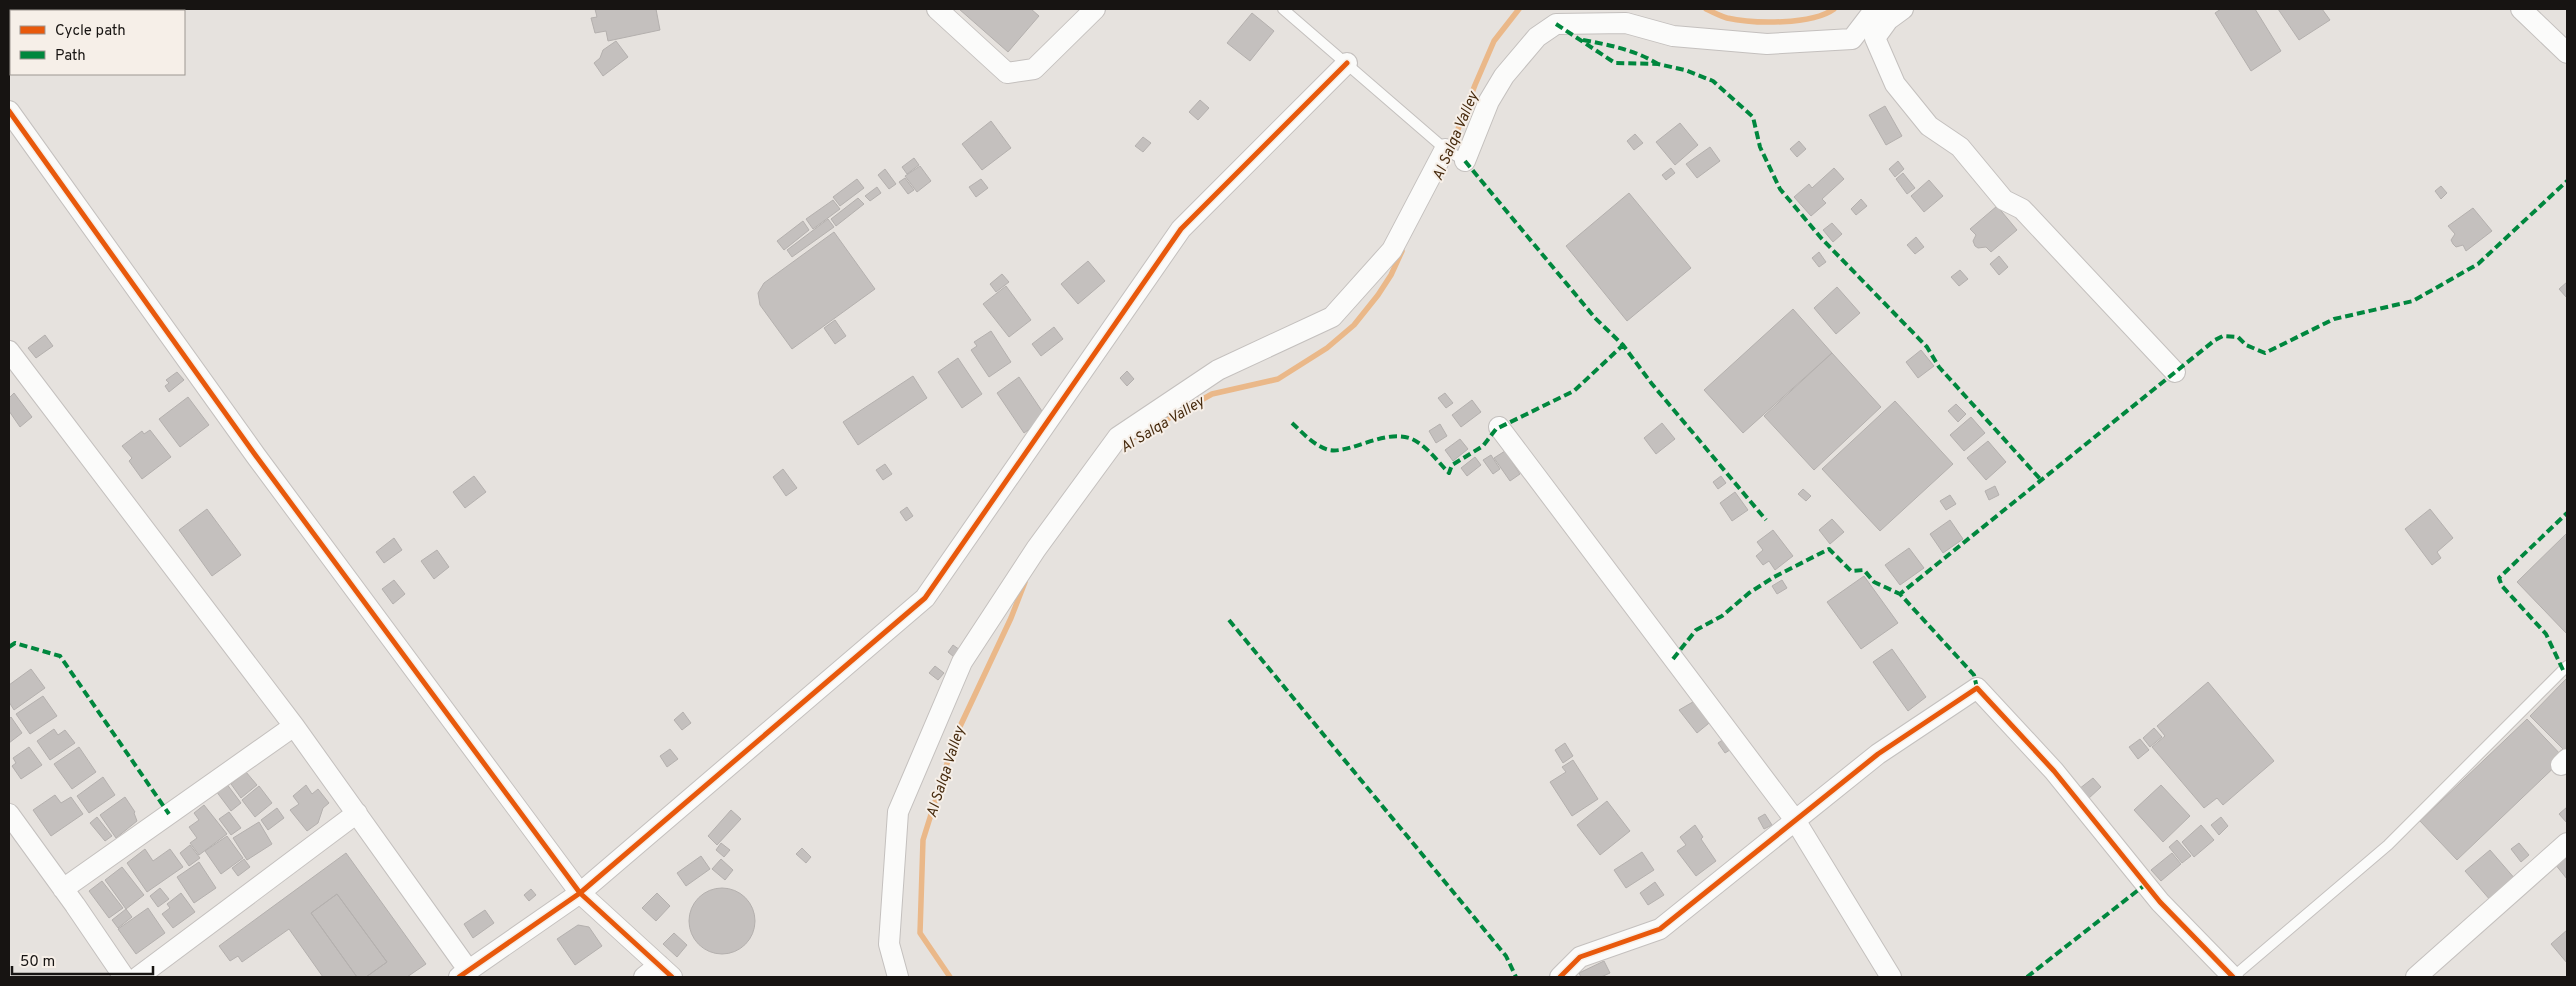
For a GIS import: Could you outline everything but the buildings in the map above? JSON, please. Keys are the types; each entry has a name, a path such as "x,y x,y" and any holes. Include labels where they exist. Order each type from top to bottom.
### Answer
{"street":[{"path":"937,9 1007,73 1034,69 1095,9"},
{"path":"1465,161 1489,101 1504,76 1537,37 1556,24 1626,23 1673,36 1767,44 1852,39 1875,9"},
{"path":"1903,9 1888,20 1875,38 1895,84 1929,126 1960,147 2004,200 2022,209 2175,372"},
{"path":"2521,9 2567,53"},
{"path":"9,351 294,726 357,813 464,974 580,893 925,598 1181,229 1347,63"},
{"path":"9,111 256,456 580,893 658,973"},
{"path":"898,977 889,944 898,812 962,662 1036,549 1118,437 1218,370 1332,318 1392,250 1445,149"},
{"path":"1500,427 1795,820 1891,977"},
{"path":"1560,977 1580,957 1660,929 1878,754 1977,688 2054,771 2160,902 2233,977"},
{"path":"63,889 294,726"},
{"path":"138,977 357,813"},
{"path":"9,814 124,977"},
{"path":"2416,977 2567,843"}],"lane":[{"path":"1283,9 1445,149 1465,161"},
{"path":"2233,977 2388,845 2567,666"}],"waterway":[{"name":"Al Salqa Valley","path":"1450,150 1494,41 1519,9"},
{"name":"Al Salqa Valley","path":"1706,9 1727,18 1767,22 1812,18 1834,9"},
{"name":"Al Salqa Valley","path":"1135,437 1212,394 1278,379 1327,348 1354,325 1378,295 1391,275 1402,251"},
{"name":"Al Salqa Valley","path":"950,977 920,933 923,840 956,735 1011,618 1025,582"}],"marked path":[{"path":"1556,24 1615,63 1658,64 1685,70 1713,81 1753,117 1760,147 1780,189 1822,239 1927,347 1939,367 2041,480"},
{"path":"1583,40 1613,46 1658,64"},
{"path":"1465,161 1595,318 1623,345 1652,384 1766,520"},
{"path":"1977,688 1974,675 1900,594 2215,340 2223,336 2238,337 2246,345 2265,353 2334,319 2413,301 2478,264 2567,181"},
{"path":"1292,423 1314,442 1329,450 1338,450 1391,437 1402,436 1412,439 1427,450 1449,473 1452,465 1483,446 1496,429 1574,391 1623,345"},
{"path":"2563,670 2546,634 2502,586 2499,578 2567,513"},
{"path":"1673,659 1696,630 1722,616 1749,593 1774,577 1829,549 1851,571 1864,570 1874,582 1900,594"},
{"path":"1229,620 1506,956 1516,977"},
{"path":"9,647 15,643 60,656 169,814"},
{"path":"2027,977 2146,884"}],"cycle path":[{"path":"459,977 580,893 925,598 1181,229 1347,63"},
{"path":"9,111 256,456 580,893 672,977"},
{"path":"1560,977 1580,957 1660,929 1878,754 1977,688 2054,771 2160,902 2233,977"}]}
